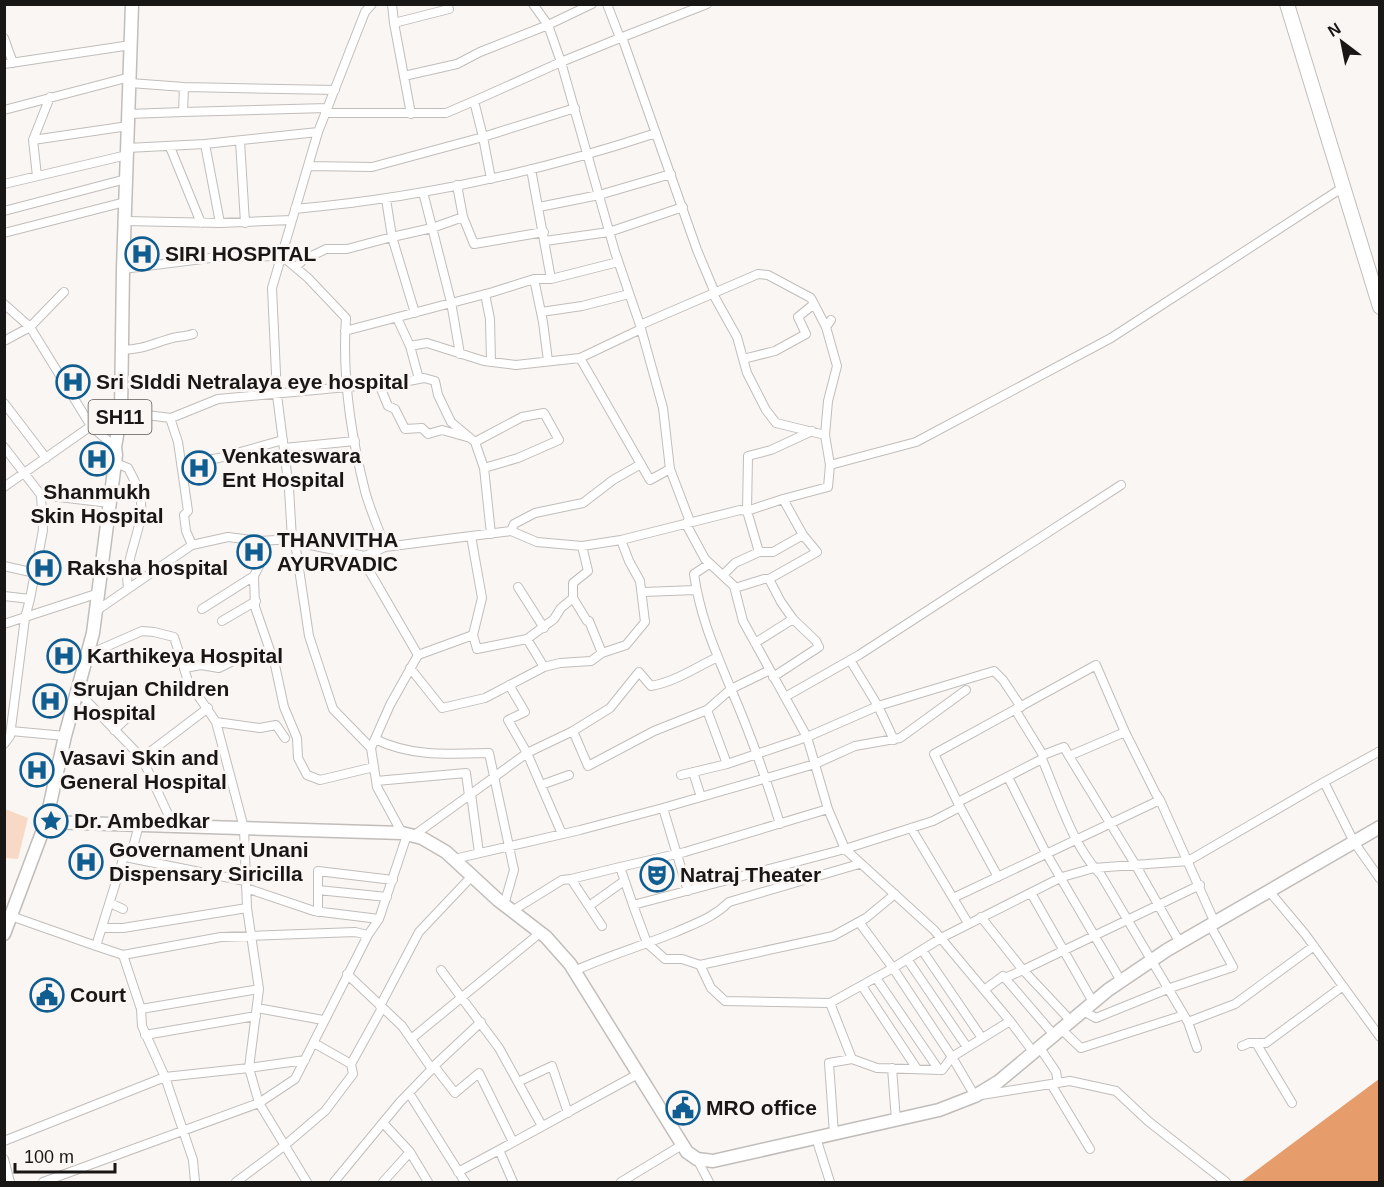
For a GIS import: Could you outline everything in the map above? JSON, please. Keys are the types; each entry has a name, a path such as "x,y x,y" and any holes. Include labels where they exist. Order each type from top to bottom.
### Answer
{"highway":[{"path":"1287,4 1380,308"}],"main road":[{"name":"SH11","path":"4,934 46,822 65,736 93,633 99,593 121,411 123,269 132,4"},
{"path":"46,822 408,835 430,843 446,852 508,908 540,933 574,970 687,1152 697,1159 713,1161 939,1110 975,1096 998,1082 1088,1006 1152,960 1380,827"}],"street":[{"path":"371,748 333,709 309,636 293,540 277,395 272,288 318,132 365,12 372,4"},
{"path":"392,4 411,114"},
{"path":"532,4 548,25 561,62 609,232 640,327 663,408 670,469 689,519 686,524"},
{"path":"404,76 457,64 592,4"},
{"path":"607,4 620,38 623,40 714,294 737,337 747,373 766,410 776,423 825,435"},
{"path":"33,140 128,120 183,112 446,113 561,62 707,4"},
{"path":"394,24 449,9"},
{"path":"4,38 9,63 131,45"},
{"path":"4,110 50,97 130,80 184,87 335,90"},
{"path":"183,112 184,87"},
{"path":"37,176 33,140 50,97"},
{"path":"474,101 490,178"},
{"path":"308,166 372,167 483,137 575,108"},
{"path":"4,184 127,151 318,132"},
{"path":"295,209 386,198 457,185 588,155 656,133"},
{"path":"240,141 244,223"},
{"path":"205,144 220,223"},
{"path":"170,147 201,223"},
{"path":"531,169 551,279"},
{"path":"539,207 599,195 671,174"},
{"path":"4,211 126,179"},
{"path":"457,185 463,217 474,243 543,232"},
{"path":"830,465 916,442 1101,343 1342,188"},
{"path":"423,192 451,302 460,354"},
{"path":"386,198 392,237 415,313"},
{"path":"4,233 125,202"},
{"path":"545,241 609,232 683,207"},
{"path":"296,267 313,254 326,249 347,249 432,228 463,217"},
{"path":"125,221 244,223 292,220"},
{"path":"123,269 218,257 282,256 296,267 346,318 348,387 355,441 366,493 385,547"},
{"path":"345,331 534,279 551,279 618,262"},
{"path":"96,611 192,545 228,537 260,541 293,540 365,556 385,547 511,531 537,542 582,546 621,540 740,510 747,511 828,487 830,465 825,435 828,401 837,366 828,324 811,298 768,275 758,274 640,327 580,358 516,365 491,362 427,343 410,346"},
{"path":"534,279 548,361"},
{"path":"4,341 30,327 63,292"},
{"path":"485,294 490,319 491,362"},
{"path":"541,312 582,306 629,294"},
{"path":"4,304 30,327 91,426 115,447"},
{"path":"743,360 775,351 806,334 798,317 814,304"},
{"path":"397,318 410,346 419,379"},
{"path":"122,350 144,349 172,338 184,338 193,334"},
{"path":"580,358 650,480 670,469"},
{"path":"121,411 170,418 218,399 379,384 383,386 424,378 435,381 438,395 451,422 473,440 484,468 491,534"},
{"path":"379,384 388,406 396,409 405,429 422,428 428,434 442,430 473,440 522,417 544,413 559,440 518,458 484,468"},
{"path":"4,403 46,458"},
{"path":"170,418 178,442 188,511 184,515 186,531 192,545"},
{"path":"4,487 91,426"},
{"path":"759,552 747,511 748,456 771,450 812,431"},
{"path":"181,464 284,444 355,441"},
{"path":"4,447 41,495 43,530 25,618 10,736 4,744"},
{"path":"115,463 128,468 140,494 141,516 126,574 128,588"},
{"path":"511,531 514,524 535,513 583,503 613,480 641,464"},
{"path":"785,697 850,660 1120,485"},
{"path":"41,495 111,503"},
{"path":"735,588 769,579 817,552 803,535 783,499"},
{"path":"686,524 709,564 735,588 743,621 807,737 828,809 845,849 941,938 1056,1072 1055,1083 1090,1149"},
{"path":"723,575 735,563 759,552 773,552 803,535"},
{"path":"471,536 482,598 473,635 477,649 527,639 544,628 573,598"},
{"path":"410,668 442,708 484,698 544,667 560,663 591,662 602,653 626,645 645,622 640,581 621,540"},
{"path":"202,609 254,576 261,562 260,541"},
{"path":"582,546 588,571 573,583 573,598 589,621 602,653"},
{"path":"360,555 418,655"},
{"path":"709,564 694,574 707,632 766,778 780,824"},
{"path":"4,566 35,573"},
{"path":"254,576 255,607 275,665 284,707 297,738 298,758 307,775 320,780 374,767"},
{"path":"573,731 588,766 654,731 707,710 731,688 772,674 819,647 816,641 793,619 769,579"},
{"path":"518,587 544,628"},
{"path":"643,592 696,590"},
{"path":"4,624 99,593"},
{"path":"4,596 30,598"},
{"path":"222,621 256,601"},
{"path":"755,643 793,619"},
{"path":"87,655 142,631 174,638 188,681 216,722 244,828 247,908 259,989 249,1068 259,1103 307,1182"},
{"path":"408,835 376,787 371,748 390,705 418,655 473,635"},
{"path":"527,639 544,667"},
{"path":"185,668 201,664 219,668 269,650"},
{"path":"43,1182 259,1103 295,1079 368,934 379,919 408,835 470,795 526,753 573,731 610,708 639,672 651,686 668,683 718,657"},
{"path":"850,660 878,706 894,740"},
{"path":"998,877 934,754 1096,665 1125,732 1200,885 1213,924 1233,967 1170,988 1096,1018 1031,893"},
{"path":"681,775 757,755 807,737 878,706 994,671 1003,680 1043,757 1076,839 1101,875 1170,988 1186,1019 1197,1048"},
{"path":"509,685 525,712 508,720 526,753 562,834"},
{"path":"454,859 663,808 815,764 855,746 875,741 894,740 966,690"},
{"path":"77,692 142,758 174,826"},
{"path":"142,758 208,708"},
{"path":"707,710 727,764"},
{"path":"114,730 129,716"},
{"path":"216,722 260,728 276,725 285,738"},
{"path":"11,730 65,736"},
{"path":"1069,756 1125,732"},
{"path":"375,739 394,748 441,754 489,753 496,776 514,870 508,908"},
{"path":"633,905 845,849 933,821 959,804 1064,747 1180,943"},
{"path":"700,965 711,988 725,1001 830,1003 941,938 1062,877 1094,868 1188,861 1380,751"},
{"path":"693,772 701,797"},
{"path":"376,781 466,773 479,853"},
{"path":"541,785 570,775"},
{"path":"1008,777 1046,853 1121,981"},
{"path":"1324,782 1354,842 1380,879"},
{"path":"953,898 1160,800"},
{"path":"663,808 688,891"},
{"path":"508,908 562,880 677,854 828,809"},
{"path":"130,858 139,825"},
{"path":"911,828 969,923"},
{"path":"96,946 124,856 245,884 318,912 379,919"},
{"path":"574,970 716,915 729,902 859,864"},
{"path":"620,867 647,943 664,959 682,959 700,965 833,936 859,922 895,894"},
{"path":"318,912 318,871 393,880"},
{"path":"236,1182 285,1146 325,1111 353,1074 351,1064 419,932 472,876"},
{"path":"571,879 602,926"},
{"path":"589,906 624,881"},
{"path":"984,990 1003,976 1005,978 1023,970 1200,885"},
{"path":"318,890 387,897"},
{"path":"1269,891 1314,946 1380,1037"},
{"path":"110,903 123,909"},
{"path":"102,928 123,928 247,908"},
{"path":"11,916 123,955 221,937 368,934"},
{"path":"981,917 1023,970 1071,1021"},
{"path":"859,922 893,968 975,1096 1070,1081 1116,1091 1148,1121 1226,1182"},
{"path":"411,1039 540,933"},
{"path":"1005,978 1058,1032 1081,1048 1235,1004 1314,946"},
{"path":"922,950 982,1038"},
{"path":"123,955 141,1009 145,1035 165,1077 193,1160 195,1182"},
{"path":"907,959 967,1047"},
{"path":"441,970 499,1047 542,1126"},
{"path":"347,974 402,1026 455,1093 479,1073 513,1142"},
{"path":"876,978 939,1070"},
{"path":"862,986 917,1069"},
{"path":"1242,1046 1250,1043 1266,1044 1343,986"},
{"path":"141,1009 259,989"},
{"path":"830,1003 852,1059"},
{"path":"145,1035 256,1012 323,1020"},
{"path":"1370,1024 1380,1019"},
{"path":"834,1134 829,1063 852,1059 877,1068 942,1070 952,1057 1010,1021"},
{"path":"334,1182 409,1093 481,1022"},
{"path":"314,1043 351,1064"},
{"path":"1256,1043 1292,1103"},
{"path":"4,1141 165,1077 305,1060"},
{"path":"518,1082 552,1066 568,1113"},
{"path":"892,1068 896,1120"},
{"path":"458,1172 638,1074"},
{"path":"409,1093 465,1182"},
{"path":"384,1124 410,1152 428,1182"},
{"path":"816,1138 830,1182"},
{"path":"621,1182 682,1145"},
{"path":"499,1150 513,1182"},
{"path":"383,1182 410,1152"},
{"path":"697,1159 709,1182"},
{"path":"5,1162 10,1182"}],"shaded area":[{"path":"5,809 28,818 18,859 5,858"},
{"path":"1379,1079 1379,1182 1241,1182"}],"place":[{"name":"SIRI HOSPITAL","path":"142,254"},
{"name":"Sri SIddi Netralaya eye hospital","path":"73,382"},
{"name":"Shanmukh Skin Hospital","path":"97,459"},
{"name":"Venkateswara Ent Hospital","path":"199,468"},
{"name":"THANVITHA AYURVADIC","path":"254,552"},
{"name":"Raksha hospital","path":"44,568"},
{"name":"Karthikeya Hospital","path":"64,656"},
{"name":"Srujan Children Hospital","path":"50,701"},
{"name":"Vasavi Skin and General Hospital","path":"37,770"},
{"name":"Dr. Ambedkar","path":"51,821"},
{"name":"Governament Unani Dispensary Siricilla","path":"86,862"},
{"name":"Natraj Theater","path":"657,875"},
{"name":"Court","path":"47,995"},
{"name":"MRO office","path":"683,1108"}]}
